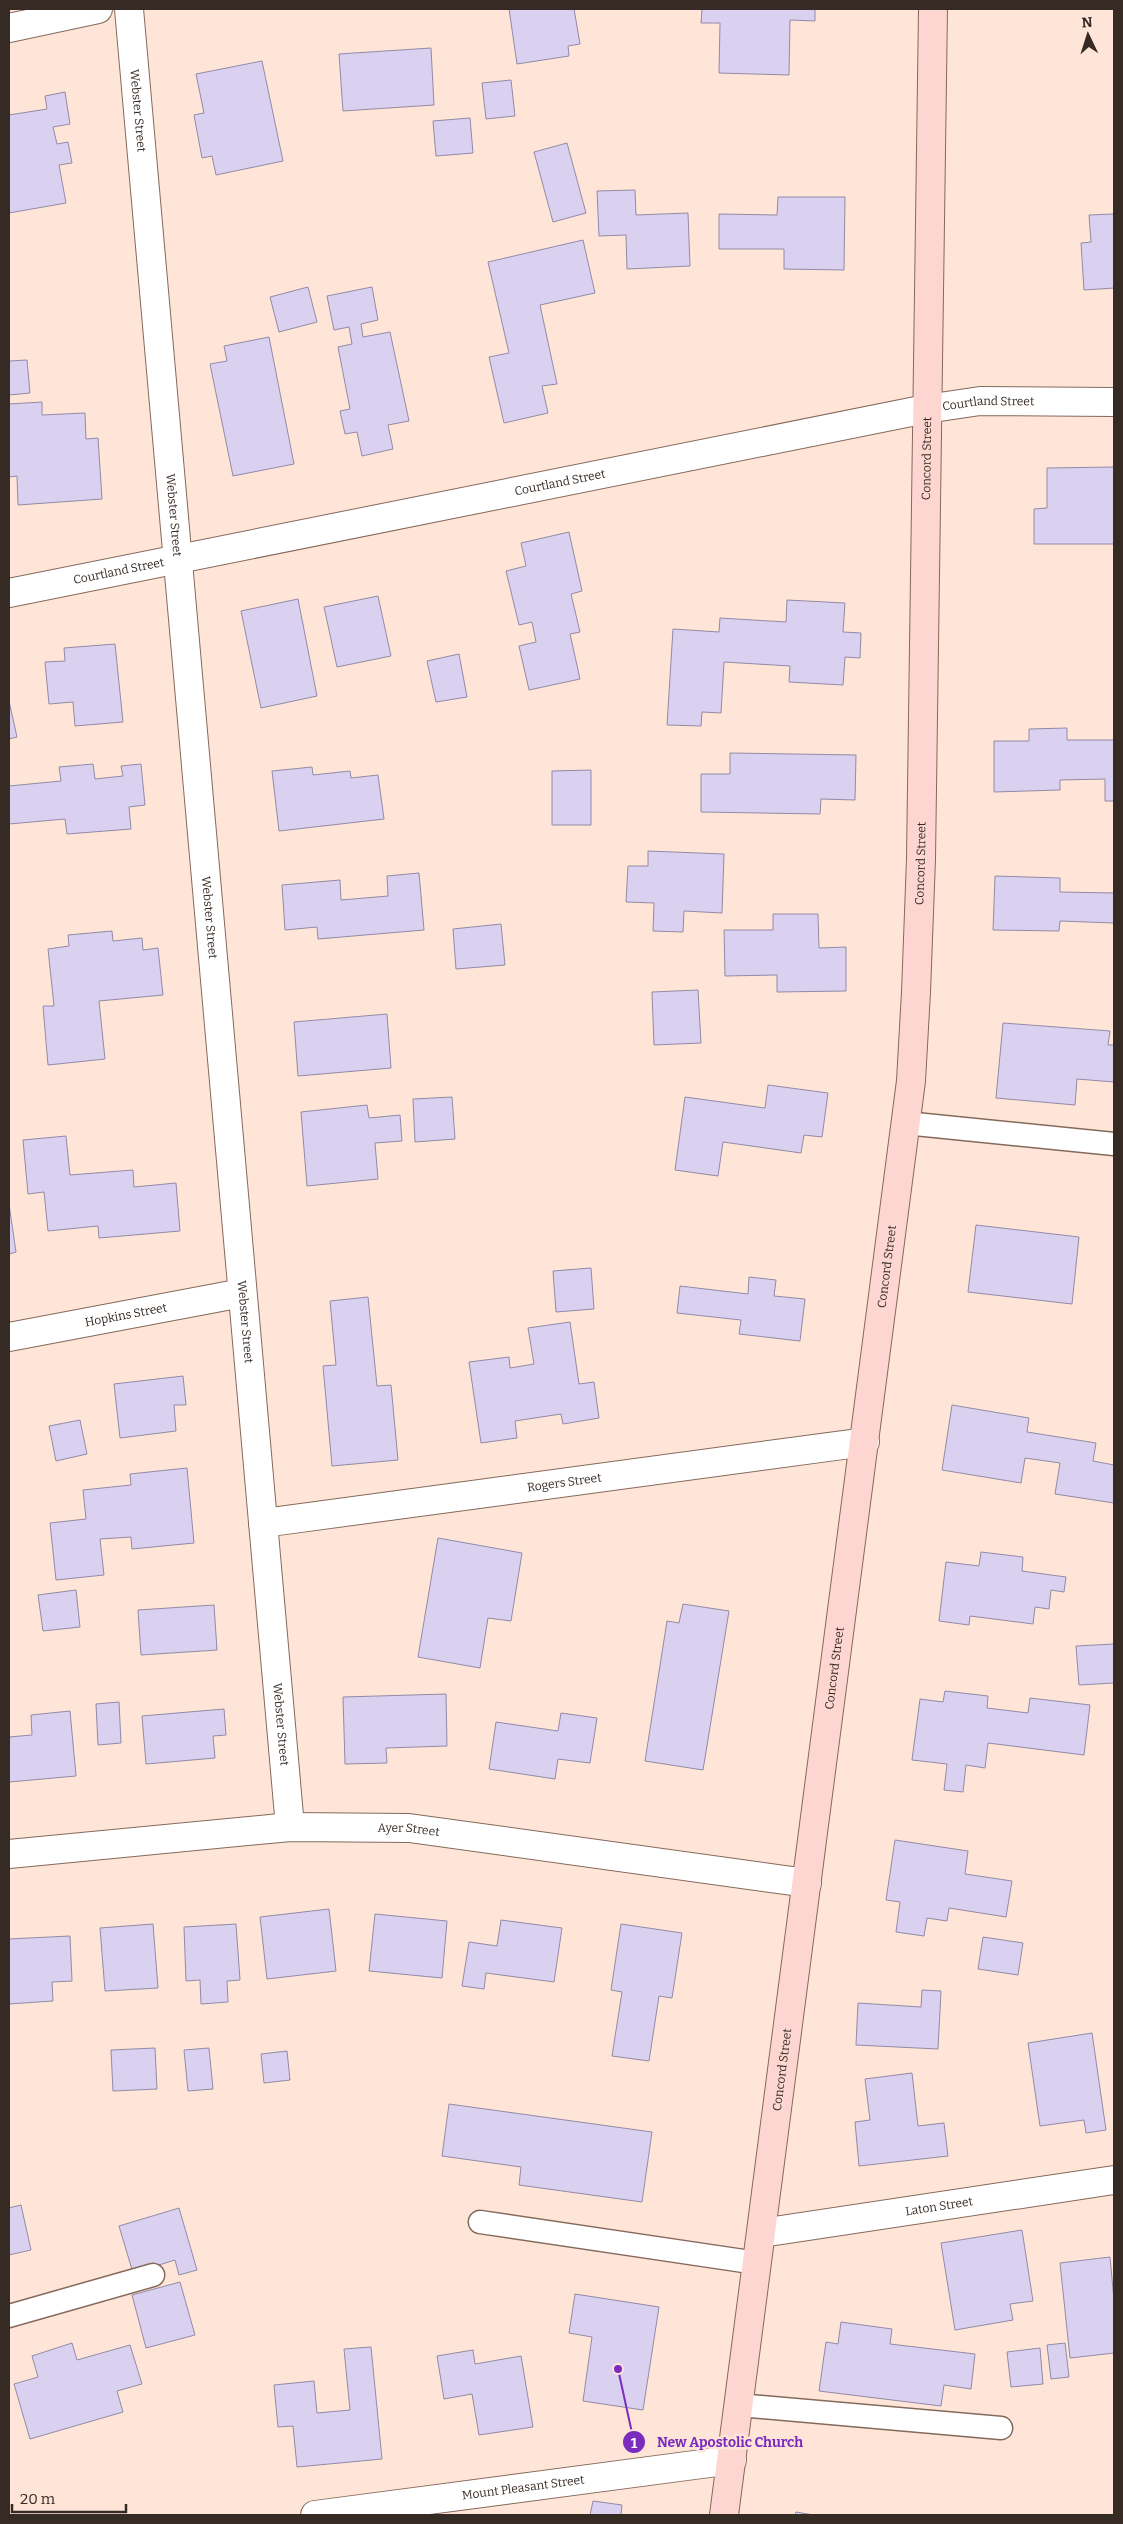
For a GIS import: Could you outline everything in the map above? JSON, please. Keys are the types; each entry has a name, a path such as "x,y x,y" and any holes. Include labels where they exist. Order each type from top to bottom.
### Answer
{"main road":[{"name":"Concord Street","path":"724,2515 865,1442 910,1081 916,992 920,878 933,9"}],"street":[{"path":"9,28 98,9"},
{"name":"Webster Street","path":"129,9 290,1827"},
{"name":"Courtland Street","path":"9,593 926,409 980,401 1114,402"},
{"name":"Hopkins Street","path":"9,1337 242,1293"},
{"name":"Rogers Street","path":"263,1523 865,1442"},
{"name":"Ayer Street","path":"9,1854 290,1827 409,1828 456,1832 807,1883"},
{"name":"Laton Street","path":"762,2233 1114,2180"},
{"name":"Mount Pleasant Street","path":"315,2515 732,2460"}],"lane":[{"path":"905,1123 1114,1144"},
{"path":"480,2222 758,2263"},
{"path":"9,2316 153,2275"},
{"path":"739,2405 1001,2428"}],"building":[{"path":"509,9 574,9 580,44 568,46 569,56 517,64"},
{"path":"702,9 815,9 815,21 790,20 789,75 719,73 720,23 701,23"},
{"path":"431,48 434,105 343,111 339,54"},
{"path":"262,61 283,161 216,175 212,156 202,158 194,115 204,113 196,74"},
{"path":"511,80 515,116 486,119 482,83"},
{"path":"65,92 70,124 53,127 57,144 68,142 72,163 59,165 66,203 9,213 9,115 47,109 45,96"},
{"path":"470,118 473,153 436,156 433,121"},
{"path":"567,143 586,213 553,222 534,152"},
{"path":"635,190 636,215 688,213 690,266 627,269 626,235 599,236 597,191"},
{"path":"778,197 845,197 844,270 784,269 784,249 719,249 719,214 777,215"},
{"path":"1114,214 1114,288 1084,290 1081,243 1091,242 1089,215"},
{"path":"583,240 595,293 540,305 557,384 542,386 548,413 504,423 489,357 509,353 488,262"},
{"path":"308,287 317,322 279,332 270,297"},
{"path":"372,287 378,320 361,324 363,337 390,332 409,421 388,425 393,449 362,456 357,432 345,434 340,411 350,409 338,347 352,344 349,327 334,330 327,296"},
{"path":"269,337 294,464 233,476 210,364 227,361 224,346"},
{"path":"27,360 30,393 9,395 9,361"},
{"path":"42,402 42,415 85,413 86,439 98,438 102,499 18,505 17,476 9,477 9,404"},
{"path":"1114,467 1114,544 1034,544 1034,509 1047,508 1047,468"},
{"path":"569,532 582,591 571,594 580,632 570,634 580,679 529,690 519,646 536,642 532,622 519,625 506,571 526,566 521,543"},
{"path":"378,596 391,656 337,667 324,607"},
{"path":"298,599 317,696 261,708 241,611"},
{"path":"787,600 845,603 843,632 861,633 860,658 845,657 843,685 789,682 790,666 724,662 721,713 702,712 701,726 667,725 673,629 719,632 720,618 786,622"},
{"path":"115,644 123,722 75,726 73,702 49,704 45,662 65,661 64,648"},
{"path":"459,654 467,697 436,702 427,661"},
{"path":"9,701 17,737 9,739"},
{"path":"1067,728 1067,740 1114,740 1114,801 1105,801 1105,779 1060,780 1060,790 994,792 994,741 1029,741 1029,729"},
{"path":"730,753 856,755 855,800 821,799 820,814 701,812 701,774 730,774"},
{"path":"93,764 95,779 123,776 121,766 141,764 145,805 129,807 131,829 67,834 65,819 9,824 9,786 61,781 59,767"},
{"path":"312,767 313,775 350,771 351,778 378,775 384,819 279,831 272,771"},
{"path":"591,770 591,825 552,825 552,771"},
{"path":"648,851 724,854 722,913 684,911 683,932 653,931 654,903 626,902 628,866 648,866"},
{"path":"419,873 424,930 318,939 317,927 285,930 282,885 340,880 341,900 388,896 387,876"},
{"path":"995,876 1060,878 1060,892 1114,893 1114,923 1060,921 1059,931 993,930"},
{"path":"773,914 818,914 819,948 846,947 846,991 777,992 777,975 725,976 724,930 773,930"},
{"path":"501,924 505,965 456,969 453,929"},
{"path":"112,931 113,941 142,938 143,950 158,948 163,995 99,1001 105,1059 48,1065 43,1006 54,1006 48,949 69,946 68,935"},
{"path":"698,990 701,1043 654,1045 652,992"},
{"path":"387,1014 391,1068 298,1076 294,1022"},
{"path":"1003,1023 1110,1031 1108,1045 1114,1045 1114,1082 1077,1079 1075,1105 996,1098"},
{"path":"768,1085 828,1093 822,1137 804,1135 801,1153 723,1142 718,1176 675,1170 685,1097 765,1108"},
{"path":"452,1097 455,1139 415,1142 413,1099"},
{"path":"367,1105 369,1118 400,1115 402,1141 375,1143 378,1179 307,1186 301,1112"},
{"path":"66,1136 70,1175 133,1170 134,1187 176,1183 180,1231 99,1238 98,1226 48,1231 44,1192 28,1194 23,1140"},
{"path":"9,1204 16,1252 9,1254"},
{"path":"976,1225 1079,1237 1072,1304 968,1292"},
{"path":"591,1268 594,1309 556,1312 553,1271"},
{"path":"749,1277 776,1280 774,1296 805,1299 800,1341 739,1334 741,1320 677,1313 680,1286 748,1294"},
{"path":"368,1297 377,1386 391,1385 398,1460 332,1466 323,1366 336,1365 330,1301"},
{"path":"570,1322 579,1384 594,1382 599,1418 563,1424 561,1414 515,1421 517,1438 481,1443 469,1362 509,1357 510,1368 534,1364 528,1328"},
{"path":"183,1376 186,1405 174,1405 176,1431 120,1438 114,1384"},
{"path":"952,1405 1029,1418 1027,1432 1096,1443 1093,1461 1114,1465 1114,1503 1055,1494 1060,1463 1025,1458 1021,1483 942,1470"},
{"path":"80,1420 87,1454 56,1461 49,1426"},
{"path":"187,1468 194,1543 132,1549 131,1537 100,1539 104,1575 56,1580 50,1523 86,1519 83,1490 131,1485 130,1474"},
{"path":"438,1538 522,1553 511,1621 488,1618 480,1668 418,1657"},
{"path":"981,1552 1023,1557 1022,1571 1066,1577 1064,1592 1051,1590 1049,1609 1035,1607 1033,1624 970,1616 969,1625 939,1621 946,1562 979,1566"},
{"path":"76,1590 80,1627 43,1631 38,1595"},
{"path":"683,1604 729,1611 703,1770 645,1761 667,1621 679,1623"},
{"path":"214,1605 217,1650 141,1655 138,1610"},
{"path":"1114,1644 1114,1683 1079,1685 1076,1646"},
{"path":"945,1691 988,1696 987,1708 1028,1713 1030,1698 1090,1705 1084,1755 988,1743 985,1768 966,1765 963,1792 944,1790 947,1764 912,1760 920,1699 943,1702"},
{"path":"446,1694 447,1746 386,1748 387,1763 345,1764 343,1697"},
{"path":"119,1702 121,1743 98,1745 96,1704"},
{"path":"224,1709 226,1735 213,1736 215,1758 146,1764 142,1716"},
{"path":"70,1711 76,1776 9,1782 9,1737 32,1735 31,1715"},
{"path":"561,1713 597,1718 590,1763 558,1759 555,1779 489,1769 496,1722 558,1731"},
{"path":"895,1840 968,1851 965,1874 1012,1881 1006,1917 949,1908 947,1921 927,1918 924,1936 896,1932 900,1902 886,1900"},
{"path":"329,1909 336,1971 267,1979 260,1917"},
{"path":"375,1914 447,1921 442,1978 369,1971"},
{"path":"501,1920 562,1928 554,1982 486,1973 484,1989 462,1986 469,1942 497,1946"},
{"path":"153,1924 158,1988 105,1991 100,1928"},
{"path":"236,1924 240,1980 227,1981 228,2002 201,2004 200,1980 186,1981 184,1927"},
{"path":"621,1924 682,1933 672,1998 659,1996 649,2061 612,2056 622,1992 611,1990"},
{"path":"70,1936 72,1981 52,1982 53,2001 9,2004 9,1939"},
{"path":"983,1937 1023,1943 1018,1975 978,1969"},
{"path":"922,1990 941,1991 938,2049 856,2045 858,2003 921,2007"},
{"path":"1092,2033 1106,2130 1086,2133 1084,2120 1040,2126 1028,2043"},
{"path":"155,2048 157,2089 113,2091 111,2050"},
{"path":"209,2048 213,2089 188,2091 184,2050"},
{"path":"287,2051 290,2080 264,2083 261,2054"},
{"path":"912,2073 918,2126 944,2123 948,2156 859,2166 855,2122 870,2120 865,2079"},
{"path":"449,2104 652,2132 642,2202 519,2185 521,2167 442,2156"},
{"path":"21,2205 31,2250 9,2255 9,2208"},
{"path":"179,2208 197,2270 179,2275 175,2260 133,2273 119,2226"},
{"path":"1022,2230 1033,2301 1010,2304 1013,2320 955,2330 941,2243"},
{"path":"1110,2257 1114,2300 1114,2353 1070,2358 1060,2263"},
{"path":"180,2282 195,2335 146,2348 132,2295"},
{"path":"575,2294 659,2307 643,2410 583,2401 592,2337 569,2333"},
{"path":"841,2322 892,2329 890,2344 975,2354 971,2389 944,2385 941,2406 819,2391 826,2342 838,2344"},
{"path":"72,2343 77,2360 130,2345 142,2384 117,2391 123,2412 30,2439 14,2384 38,2377 32,2356"},
{"path":"1065,2343 1069,2377 1051,2379 1047,2345"},
{"path":"371,2347 382,2459 297,2467 293,2426 278,2427 274,2385 314,2381 317,2413 350,2410 344,2349"},
{"path":"1040,2348 1043,2384 1011,2387 1007,2352"},
{"path":"473,2350 475,2364 521,2356 533,2427 479,2435 472,2394 444,2399 437,2356"},
{"path":"593,2501 622,2505 621,2515 590,2515"},
{"path":"796,2512 814,2515 795,2515"}],"place":[{"name":"New Apostolic Church","path":"618,2369"}]}
